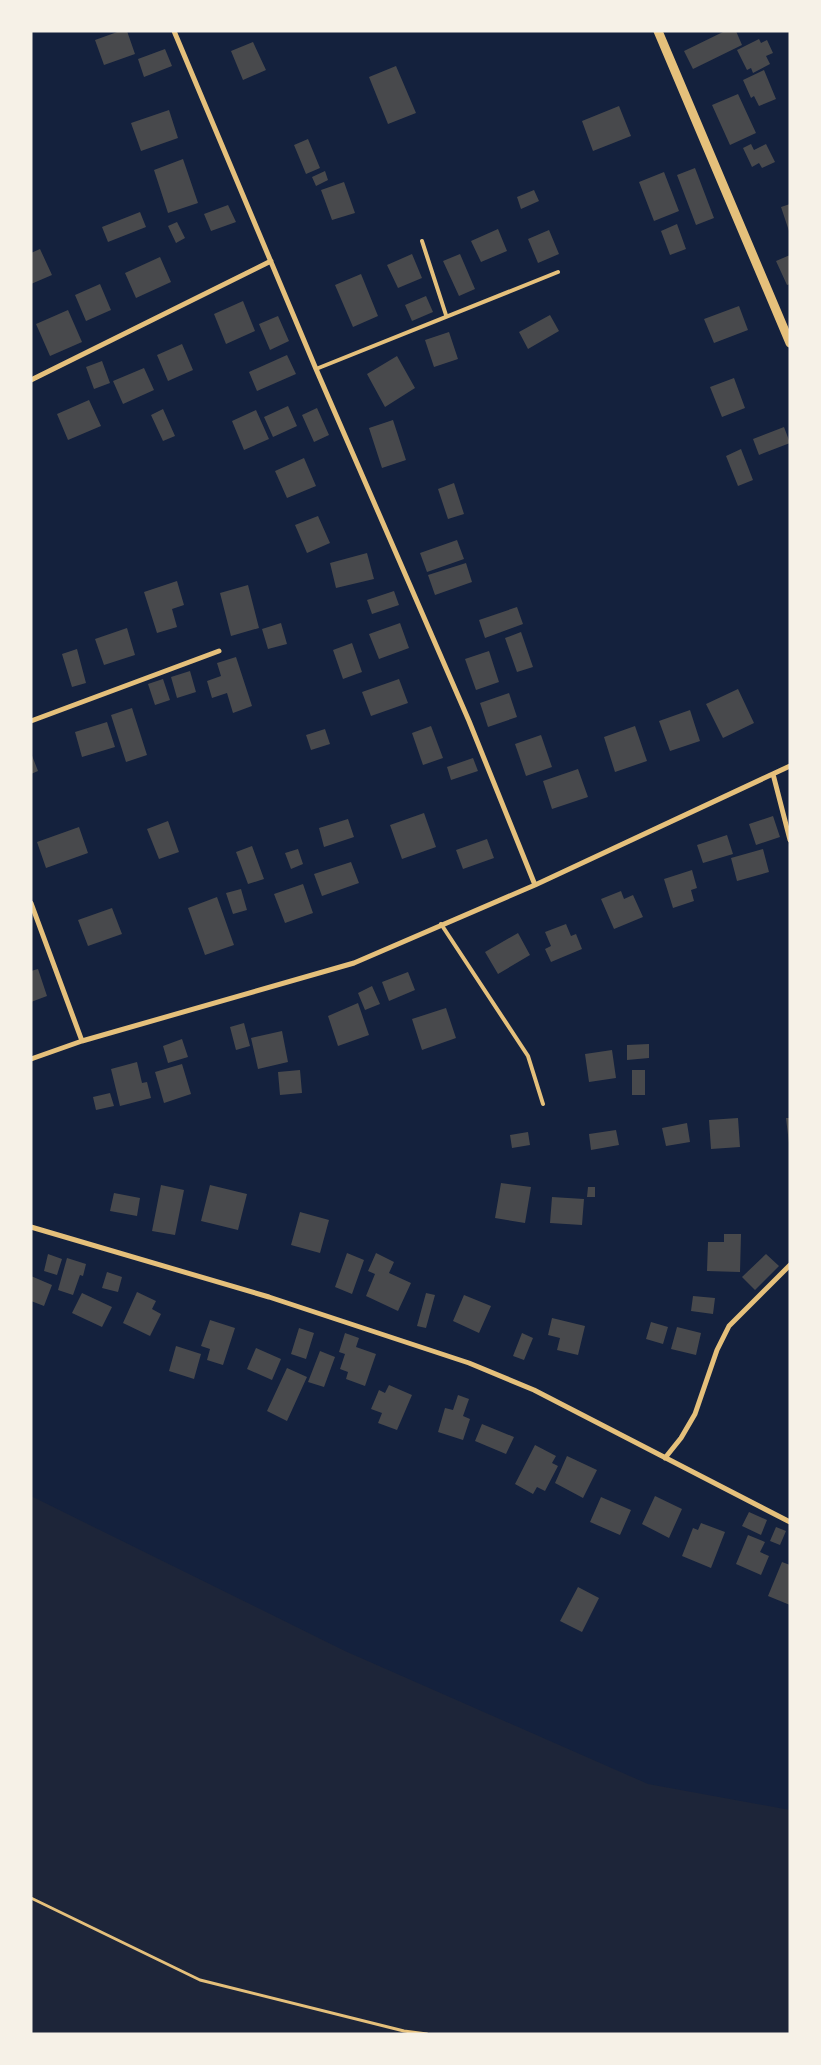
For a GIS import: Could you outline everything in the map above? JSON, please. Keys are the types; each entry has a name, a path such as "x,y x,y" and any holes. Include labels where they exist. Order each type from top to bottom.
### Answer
{"street":[{"path":"174,31 316,369 469,721 535,885"},
{"path":"658,31 790,343"},
{"path":"31,380 271,261"},
{"path":"31,721 219,651"},
{"path":"31,1059 82,1041 354,963 535,885 790,766"},
{"path":"773,774 790,840"},
{"path":"31,903 82,1041"},
{"path":"31,1227 269,1297 469,1363 534,1390 790,1522"},
{"path":"665,1458 681,1438 695,1414 717,1350 729,1326 790,1266"}],"lane":[{"path":"422,242 446,315"},
{"path":"316,369 446,315 558,272"},
{"path":"441,924 528,1056 543,1104"}],"path":[{"path":"31,1898 200,1980 404,2031 426,2034"}],"shaded area":[{"path":"31,1496 345,1651 648,1784 790,1810 790,2034 31,2034"}],"building":[{"path":"120,31 127,31 135,54 104,65 95,40"},
{"path":"725,31 736,31 742,45 693,69 684,51"},
{"path":"759,39 761,43 767,40 773,53 766,56 770,64 753,73 751,68 747,70 737,50"},
{"path":"253,42 266,70 243,80 231,51"},
{"path":"165,49 172,66 144,77 138,59"},
{"path":"396,66 416,113 388,124 369,77"},
{"path":"764,70 776,99 759,106 754,96 751,98 743,80"},
{"path":"738,94 756,133 730,145 712,105"},
{"path":"619,106 631,136 593,151 582,121"},
{"path":"169,110 178,138 141,151 131,123"},
{"path":"308,139 320,168 306,174 294,145"},
{"path":"751,144 754,150 766,144 775,162 762,168 759,163 752,167 743,148"},
{"path":"183,159 198,203 168,213 154,170"},
{"path":"695,168 714,218 696,225 677,175"},
{"path":"325,171 328,180 316,186 312,177"},
{"path":"664,172 679,211 654,221 639,182"},
{"path":"344,182 355,213 332,220 321,190"},
{"path":"534,190 539,201 521,209 517,197"},
{"path":"790,204 790,231 789,231 781,207"},
{"path":"228,205 236,222 211,231 204,214"},
{"path":"140,212 146,227 108,242 102,227"},
{"path":"177,222 185,238 176,243 168,226"},
{"path":"677,224 686,249 670,255 661,231"},
{"path":"498,229 507,251 481,262 471,241"},
{"path":"549,230 559,254 538,263 528,239"},
{"path":"40,249 52,275 31,284 31,253"},
{"path":"412,254 422,278 398,288 387,265"},
{"path":"460,254 475,289 459,296 443,261"},
{"path":"790,255 790,284 787,285 776,261"},
{"path":"160,257 171,282 136,298 125,273"},
{"path":"361,274 378,316 353,327 335,285"},
{"path":"100,284 111,310 86,321 75,295"},
{"path":"426,296 433,312 412,321 405,305"},
{"path":"243,301 255,331 226,344 214,314"},
{"path":"739,306 748,330 714,343 704,319"},
{"path":"68,310 82,342 50,356 36,324"},
{"path":"550,315 559,331 528,349 519,332"},
{"path":"278,316 289,341 270,350 259,324"},
{"path":"449,332 458,359 434,367 425,340"},
{"path":"182,344 193,370 168,381 157,355"},
{"path":"287,355 296,374 257,391 249,372"},
{"path":"397,356 415,388 385,407 367,374"},
{"path":"102,361 110,383 94,389 86,367"},
{"path":"144,368 154,390 123,404 113,381"},
{"path":"734,378 745,408 722,417 710,387"},
{"path":"89,400 101,426 68,440 57,414"},
{"path":"288,406 297,426 273,437 264,417"},
{"path":"317,408 329,435 314,442 302,415"},
{"path":"163,409 175,436 163,441 151,415"},
{"path":"256,410 269,439 244,450 232,421"},
{"path":"393,420 406,460 382,468 369,428"},
{"path":"784,427 790,443 759,455 753,439"},
{"path":"741,449 753,480 738,486 726,456"},
{"path":"304,458 316,486 287,498 275,471"},
{"path":"454,483 464,514 448,519 438,489"},
{"path":"318,516 330,543 307,553 295,525"},
{"path":"457,540 464,559 427,572 420,553"},
{"path":"367,553 374,579 336,588 330,563"},
{"path":"466,563 472,582 435,595 428,575"},
{"path":"177,581 184,605 172,609 177,627 157,633 144,592"},
{"path":"248,585 259,628 231,636 220,593"},
{"path":"394,591 399,605 372,614 367,600"},
{"path":"517,607 523,624 485,638 479,620"},
{"path":"281,623 287,644 268,649 262,629"},
{"path":"400,623 409,648 379,659 369,634"},
{"path":"127,628 135,655 104,665 95,639"},
{"path":"521,632 533,667 517,672 505,638"},
{"path":"352,643 362,672 343,679 333,650"},
{"path":"77,649 86,683 72,687 62,654"},
{"path":"489,651 499,682 476,690 465,659"},
{"path":"236,657 252,706 233,713 227,693 212,698 207,681 221,676 217,663"},
{"path":"190,671 196,692 177,698 171,677"},
{"path":"163,679 170,700 155,705 148,684"},
{"path":"399,679 408,703 371,716 362,692"},
{"path":"738,689 754,723 723,738 706,704"},
{"path":"509,693 517,717 488,727 480,703"},
{"path":"132,708 147,755 126,762 111,715"},
{"path":"690,710 700,741 670,751 659,721"},
{"path":"107,722 115,747 82,757 75,732"},
{"path":"431,726 443,758 423,765 412,733"},
{"path":"635,726 647,761 615,772 604,737"},
{"path":"325,729 330,744 311,750 306,735"},
{"path":"541,735 552,767 526,776 515,744"},
{"path":"31,753 38,771 31,774"},
{"path":"473,758 478,771 451,780 447,767"},
{"path":"578,769 588,797 552,809 543,781"},
{"path":"424,813 436,847 402,859 390,825"},
{"path":"773,816 780,837 756,845 749,824"},
{"path":"348,819 354,837 324,847 319,828"},
{"path":"168,821 179,852 159,859 147,829"},
{"path":"79,827 88,853 46,868 37,842"},
{"path":"727,835 733,854 703,863 697,845"},
{"path":"487,839 494,858 463,869 456,850"},
{"path":"252,846 264,879 248,884 236,852"},
{"path":"298,849 303,864 291,869 285,853"},
{"path":"763,849 769,872 737,881 731,858"},
{"path":"351,862 359,883 322,896 314,874"},
{"path":"692,870 697,888 691,890 694,901 673,908 664,879"},
{"path":"303,884 313,913 285,923 274,894"},
{"path":"241,889 247,910 233,914 226,893"},
{"path":"621,891 624,899 633,895 643,917 614,929 601,899"},
{"path":"217,897 234,945 205,955 188,908"},
{"path":"112,908 122,934 88,946 78,920"},
{"path":"566,924 571,936 576,934 582,949 551,962 545,949 551,946 545,932"},
{"path":"518,933 530,955 498,974 485,952"},
{"path":"38,969 47,996 31,1002 31,971"},
{"path":"408,972 415,990 389,1001 382,982"},
{"path":"372,986 380,1004 365,1010 358,993"},
{"path":"358,1003 369,1035 338,1046 328,1016"},
{"path":"446,1008 456,1038 422,1050 412,1019"},
{"path":"244,1023 250,1046 236,1050 230,1027"},
{"path":"282,1031 288,1062 258,1069 251,1038"},
{"path":"182,1039 188,1057 168,1063 163,1046"},
{"path":"649,1044 649,1058 627,1060 627,1045"},
{"path":"612,1050 616,1078 589,1082 585,1054"},
{"path":"137,1062 142,1083 147,1082 151,1098 120,1106 111,1069"},
{"path":"182,1064 191,1094 164,1103 155,1072"},
{"path":"300,1070 302,1093 280,1095 278,1072"},
{"path":"632,1070 645,1070 645,1095 632,1095"},
{"path":"110,1093 114,1106 96,1110 93,1097"},
{"path":"738,1118 740,1147 711,1149 709,1120"},
{"path":"786,1118 790,1118 790,1143 789,1143"},
{"path":"687,1123 690,1142 666,1146 662,1128"},
{"path":"616,1130 619,1145 591,1150 589,1134"},
{"path":"528,1132 530,1145 512,1148 510,1135"},
{"path":"501,1183 531,1187 525,1223 495,1218"},
{"path":"161,1185 184,1190 175,1235 152,1231"},
{"path":"210,1185 247,1194 238,1230 201,1221"},
{"path":"588,1187 595,1187 595,1197 587,1197"},
{"path":"114,1193 140,1198 137,1216 110,1211"},
{"path":"552,1197 584,1199 582,1225 550,1223"},
{"path":"300,1212 329,1220 320,1253 291,1245"},
{"path":"724,1234 741,1234 740,1272 707,1271 708,1242 724,1242"},
{"path":"347,1253 364,1260 352,1294 335,1287"},
{"path":"376,1253 394,1262 389,1273 411,1283 398,1311 366,1296 375,1274 368,1271"},
{"path":"48,1254 62,1259 57,1275 44,1271"},
{"path":"766,1254 779,1266 755,1290 742,1277"},
{"path":"67,1258 86,1264 83,1276 80,1275 73,1295 58,1290"},
{"path":"107,1272 122,1277 118,1292 102,1288"},
{"path":"31,1276 52,1285 44,1306 31,1301"},
{"path":"137,1292 156,1301 152,1309 161,1314 150,1336 123,1323"},
{"path":"82,1293 112,1307 102,1327 72,1313"},
{"path":"426,1293 435,1295 426,1328 417,1326"},
{"path":"464,1295 491,1306 479,1333 453,1321"},
{"path":"693,1296 715,1298 713,1314 691,1311"},
{"path":"552,1318 585,1326 578,1355 557,1350 560,1338 548,1335"},
{"path":"210,1320 235,1328 223,1365 207,1360 210,1349 201,1346"},
{"path":"651,1322 668,1327 663,1344 646,1339"},
{"path":"677,1327 701,1333 696,1355 671,1349"},
{"path":"299,1328 314,1333 306,1359 291,1354"},
{"path":"345,1333 359,1338 356,1347 376,1354 365,1386 346,1379 348,1372 340,1369 345,1354 339,1352"},
{"path":"522,1333 533,1338 524,1360 513,1356"},
{"path":"176,1346 201,1354 194,1379 169,1371"},
{"path":"256,1348 281,1359 272,1380 247,1369"},
{"path":"320,1351 335,1357 324,1387 308,1382"},
{"path":"287,1368 307,1377 287,1421 267,1411"},
{"path":"389,1385 412,1395 397,1430 378,1423 382,1413 371,1409 379,1390 385,1393"},
{"path":"458,1395 469,1399 463,1416 470,1419 463,1440 438,1432 445,1408 453,1410"},
{"path":"482,1424 514,1437 506,1454 475,1441"},
{"path":"535,1445 556,1456 552,1463 558,1466 545,1491 537,1487 533,1494 515,1484"},
{"path":"567,1456 597,1470 583,1498 555,1483"},
{"path":"655,1496 682,1509 669,1538 642,1524"},
{"path":"601,1497 631,1510 620,1535 590,1522"},
{"path":"749,1512 767,1520 761,1535 742,1526"},
{"path":"701,1523 725,1532 711,1568 682,1556 693,1528 698,1530"},
{"path":"776,1527 786,1531 780,1545 770,1541"},
{"path":"748,1535 765,1542 760,1552 769,1556 761,1575 736,1564"},
{"path":"782,1562 790,1565 790,1605 768,1596"},
{"path":"578,1587 599,1598 582,1632 560,1621"}]}
